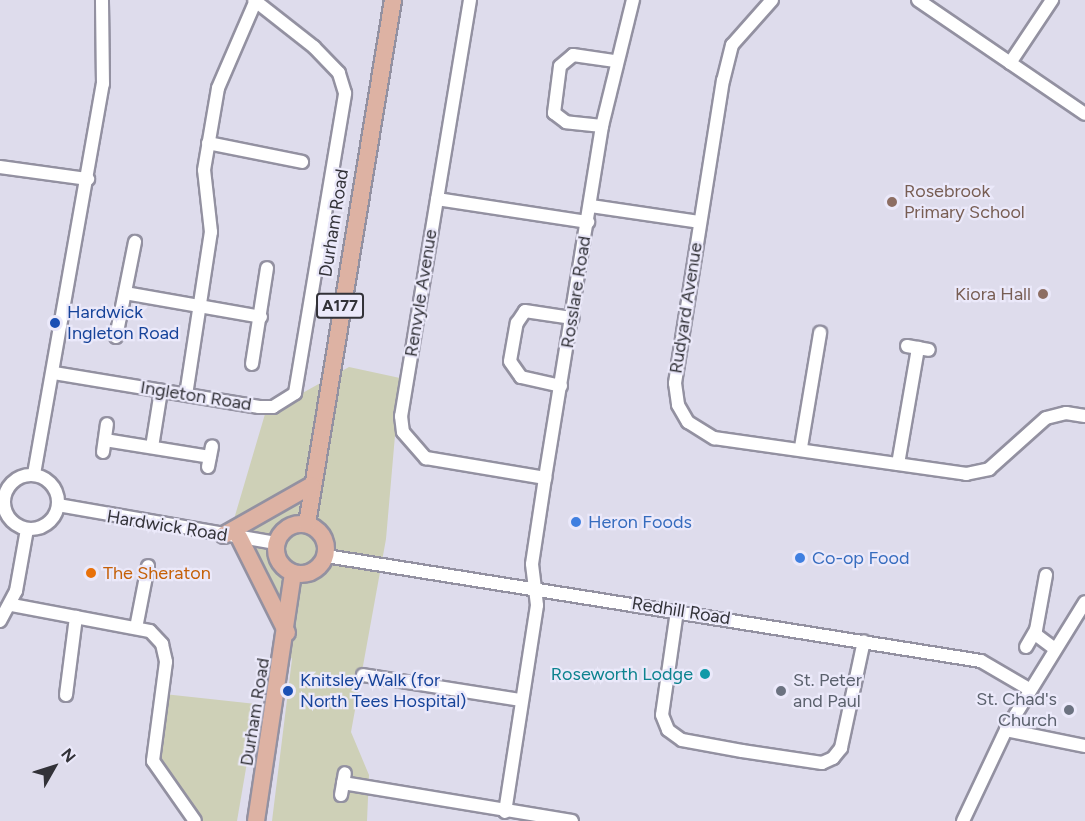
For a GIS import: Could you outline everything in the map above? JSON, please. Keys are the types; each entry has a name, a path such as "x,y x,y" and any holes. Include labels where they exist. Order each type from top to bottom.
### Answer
{"main road":[{"name":"Durham Road","path":"307,524 393,0"},
{"path":"287,633 231,536 312,485"},
{"path":"307,524 322,534 326,556 311,573 293,574 278,559 276,543 285,530 307,524"},
{"name":"Durham Road","path":"256,821 287,633 293,574"}],"street":[{"path":"34,474 54,373 103,84 102,0"},
{"path":"186,395 211,232 204,188 208,143 226,59 255,0"},
{"name":"Ingleton Road","path":"54,373 273,407 295,393 300,379 345,93 339,73 314,47 255,0"},
{"name":"Renvyle Avenue","path":"470,0 400,416 403,432 426,458 545,478"},
{"name":"Rosslare Road","path":"505,812 520,700 537,605 532,564 545,478 591,206 602,126 614,61 633,0"},
{"name":"Rudyard Avenue","path":"772,0 732,45 699,222 675,383 678,405 688,422 714,438 801,447 898,464 978,474 1046,418 1066,413 1085,416"},
{"path":"918,0 1085,114"},
{"path":"1010,63 1052,0"},
{"path":"602,126 566,122 554,113 560,66 573,55 614,61"},
{"path":"208,143 302,162"},
{"path":"0,167 88,179"},
{"path":"437,199 588,222"},
{"path":"591,206 699,222"},
{"path":"116,337 135,242"},
{"path":"252,364 267,268"},
{"path":"125,293 261,316"},
{"path":"561,386 521,377 510,361 517,323 525,311 572,318"},
{"path":"801,447 820,333"},
{"path":"898,464 918,348"},
{"path":"152,447 161,391"},
{"path":"107,424 104,446 152,447 210,457"},
{"path":"34,474 53,485 58,504 49,523 27,529 9,518 2,498 12,481 34,474"},
{"name":"Hardwick Road","path":"58,504 276,543"},
{"path":"0,621 12,605 27,529"},
{"name":"Redhill Road","path":"326,556 534,587 981,661 1029,689"},
{"path":"136,628 148,566"},
{"path":"1026,647 1035,634 1046,575"},
{"path":"963,821 1006,730 1055,649 1081,618 1085,602"},
{"path":"12,605 136,628 150,632 162,644 166,662 153,761 195,821"},
{"path":"677,611 662,715 668,730 682,740 742,751 822,763 833,758 841,748 864,641"},
{"path":"66,695 76,617"},
{"path":"1035,634 1055,649"},
{"path":"364,675 520,700"},
{"path":"1006,730 1085,746"},
{"path":"343,784 505,812 572,821"}],"green space":[{"path":"349,367 400,378 386,539 351,732 369,775 367,821 272,821 292,659 229,536 265,414"},
{"path":"164,694 257,704 237,821 202,821 158,764"}],"place":[{"name":"Rosebrook Primary School","path":"892,202"},
{"name":"Kiora Hall","path":"1043,294"},
{"name":"Hardwick Ingleton Road","path":"55,323"},
{"name":"Heron Foods","path":"576,522"},
{"name":"Co-op Food","path":"800,558"},
{"name":"The Sheraton","path":"91,573"},
{"name":"Roseworth Lodge","path":"705,674"},
{"name":"Knitsley Walk (for North Tees Hospital)","path":"288,691"},
{"name":"St. Peter and Paul","path":"781,691"},
{"name":"St. Chad's Church","path":"1069,710"}]}
